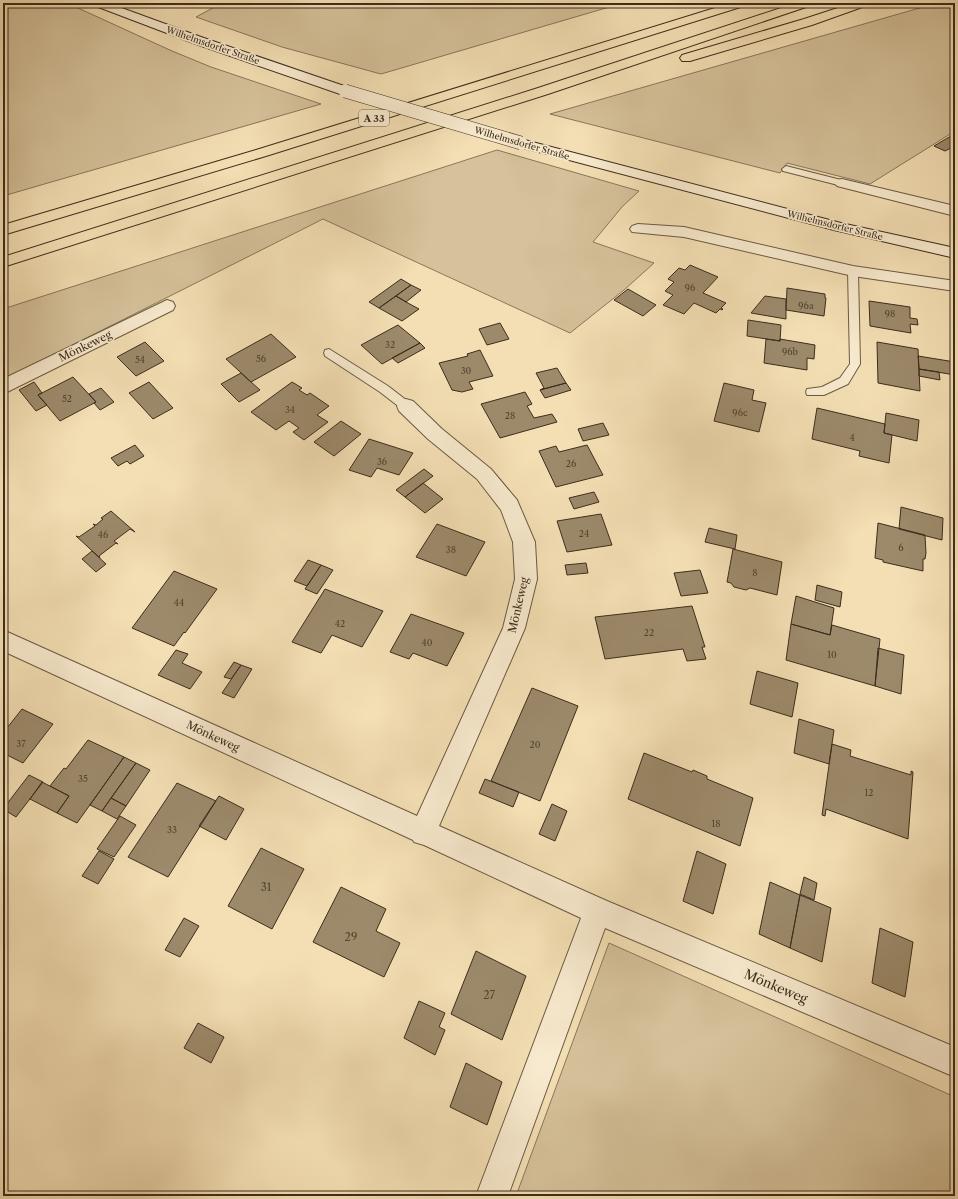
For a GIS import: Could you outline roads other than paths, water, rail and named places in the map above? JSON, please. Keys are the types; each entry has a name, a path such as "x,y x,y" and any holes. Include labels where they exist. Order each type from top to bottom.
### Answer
{"highway":[{"name":"A 33","path":"3,230 269,151 743,3"},
{"name":"A 33","path":"3,262 543,91 808,3"},
{"path":"543,91 602,79 720,49 864,3"}],"street":[{"name":"Wilhelmsdorfer Straße","path":"97,3 197,40 346,91 521,143 839,227 955,253"},
{"path":"842,183 955,211"},
{"path":"638,229 684,232 853,271 955,286"},
{"name":"Mönkeweg","path":"3,387 167,306"},
{"name":"Mönkeweg","path":"406,406 435,434 484,474 510,506 524,542 526,579 514,628 423,833"},
{"name":"Mönkeweg","path":"3,640 423,833 597,911 955,1062"},
{"path":"492,1196 597,911"}],"lane":[{"path":"786,169 842,183"},
{"path":"812,392 824,391 844,381 855,364 853,271"},
{"path":"329,353 384,389 406,406"}]}
